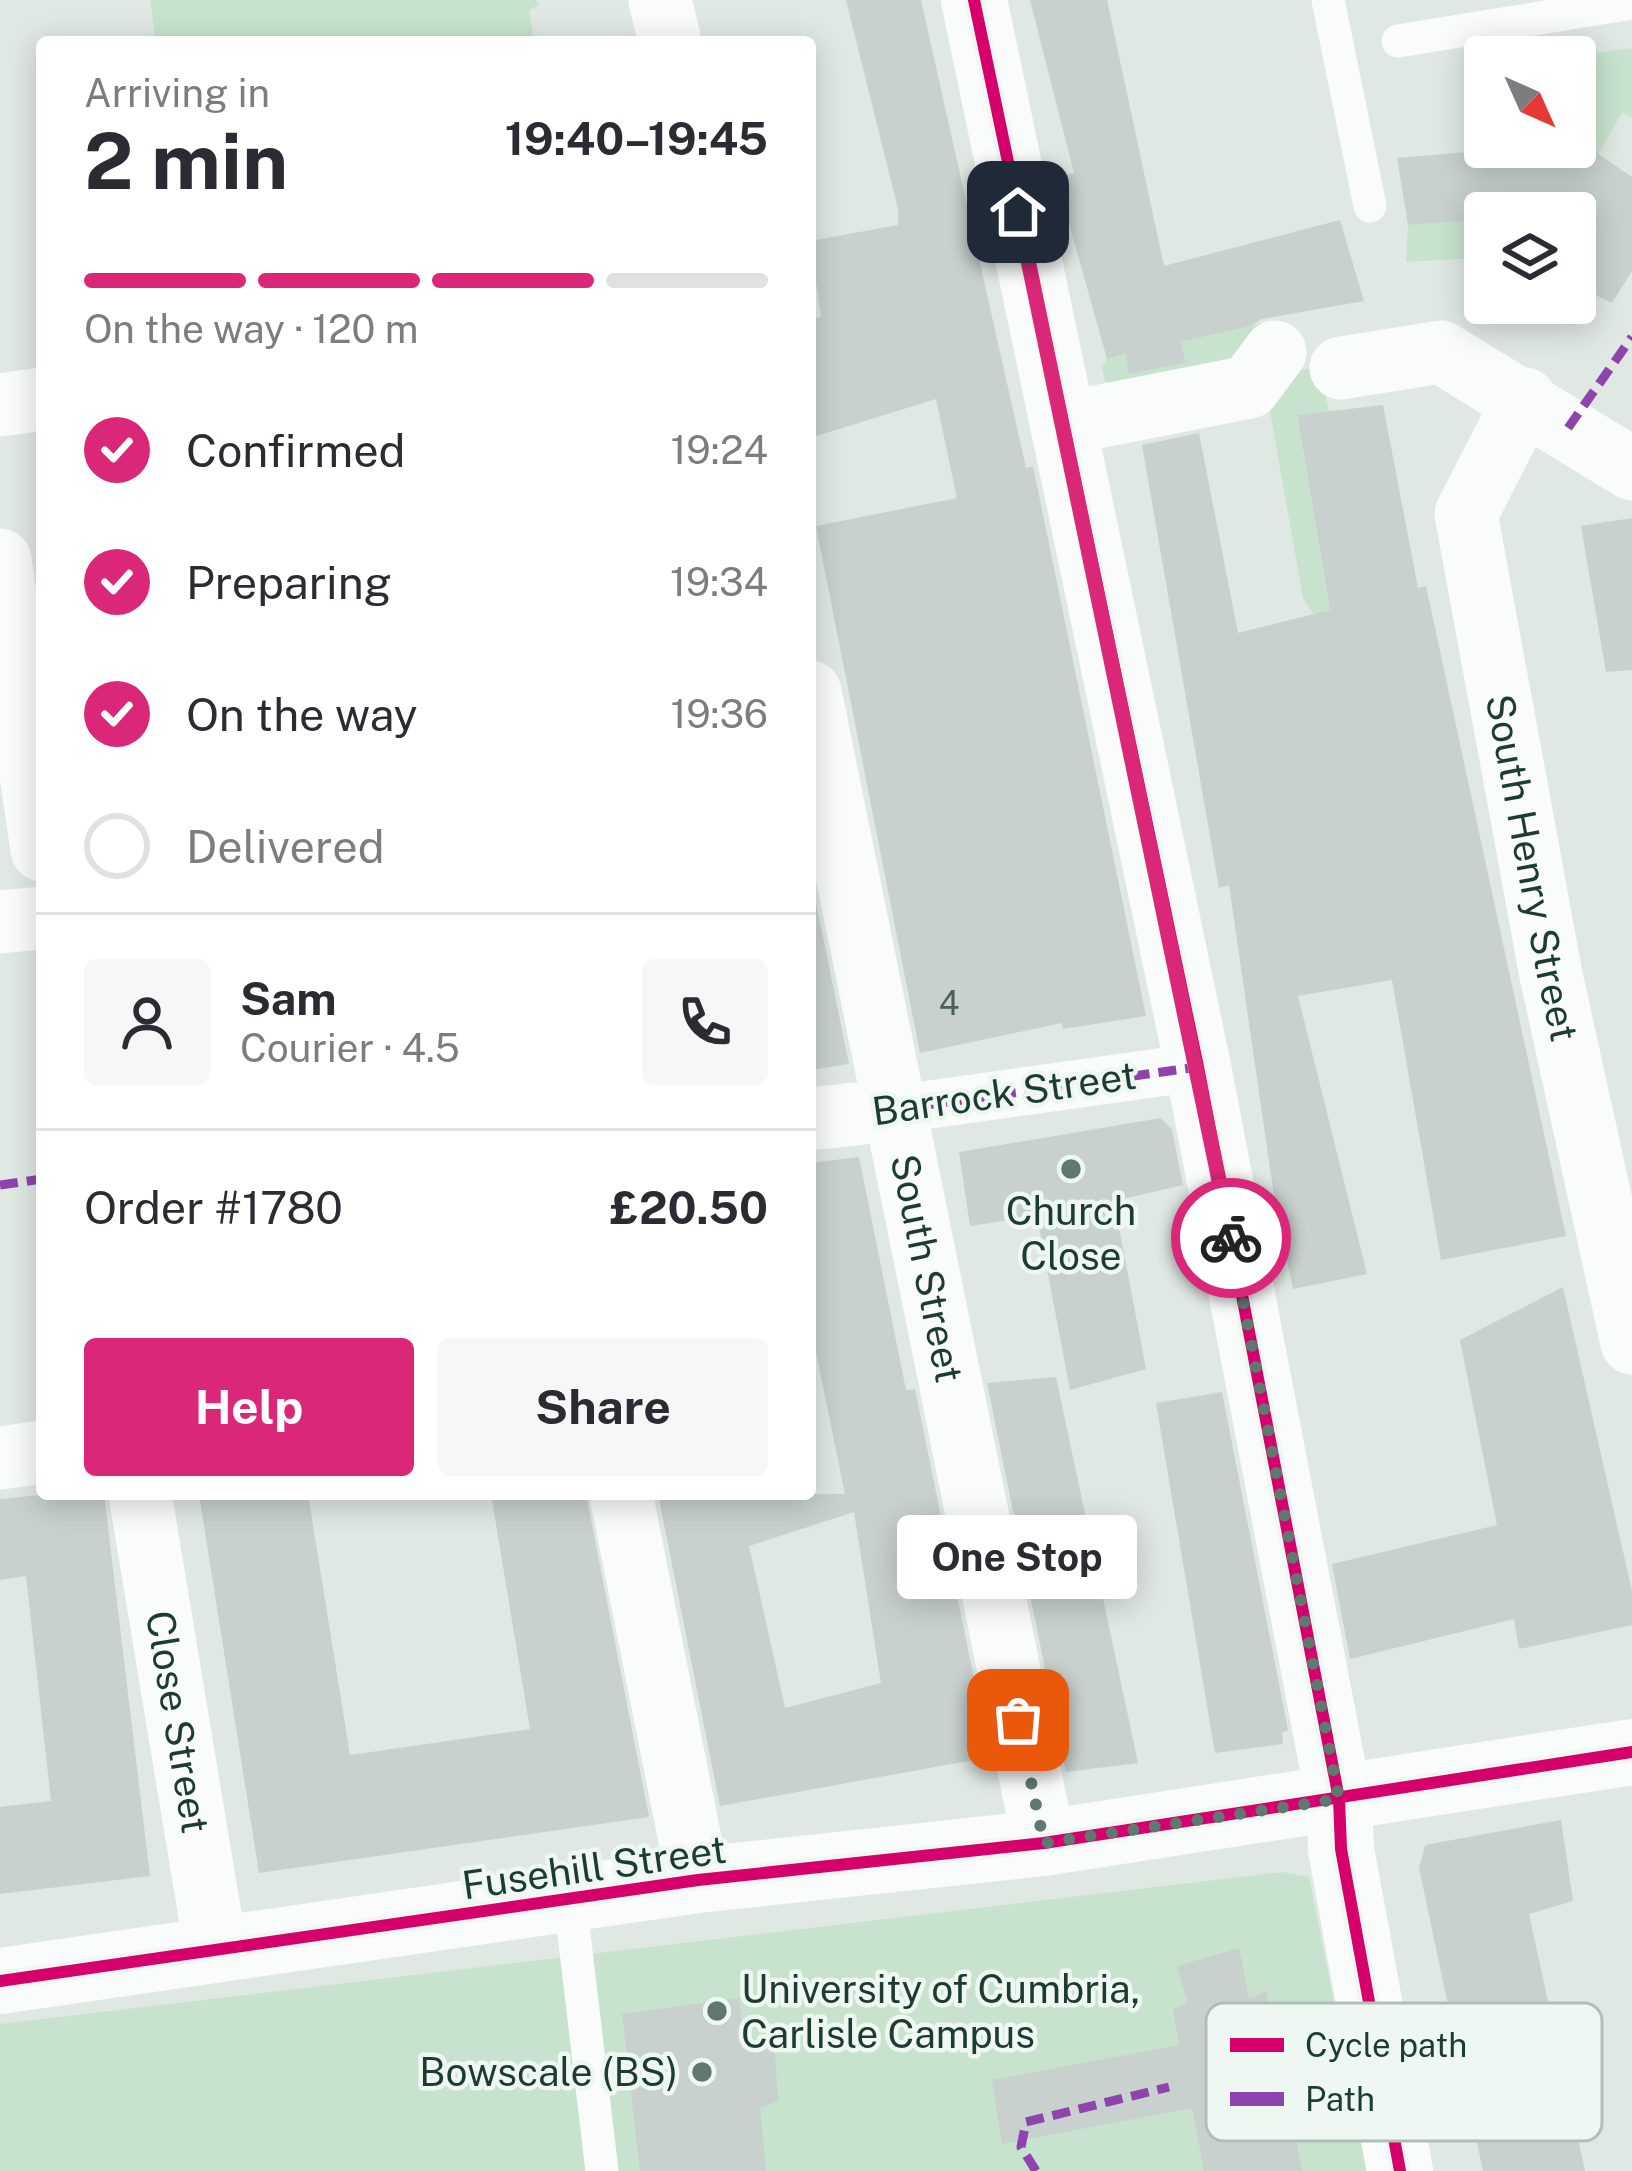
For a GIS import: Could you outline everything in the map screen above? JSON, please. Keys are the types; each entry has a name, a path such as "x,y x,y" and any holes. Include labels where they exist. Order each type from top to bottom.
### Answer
{"street":[{"path":"661,0 669,36"},
{"path":"974,0 1198,1067 1339,1799 1341,1849 1369,2003"},
{"path":"1060,424 1249,387 1275,352"},
{"path":"1341,368 1442,352 1632,469"},
{"name":"South Henry Street","path":"1525,399 1466,514 1551,975 1632,1343"},
{"path":"0,405 36,400"},
{"path":"0,560 36,809"},
{"name":"South Street","path":"816,723 1044,1843"},
{"path":"0,922 36,919"},
{"name":"Barrock Street","path":"816,1118 1198,1067"},
{"path":"0,1458 36,1453"},
{"name":"Close Street","path":"141,1500 216,1952"},
{"path":"622,1500 698,1880"},
{"name":"Fusehill Street","path":"0,1981 698,1880 1044,1843 1632,1753"},
{"path":"1395,2141 1400,2171"}],"lane":[{"path":"1328,0 1370,206"},
{"path":"1398,41 1632,3"},
{"path":"570,1900 602,2171"}],"green space":[{"path":"150,0 536,0 539,4 529,11 533,36 155,36"},
{"path":"1632,48 1632,118 1622,112 1599,154 1596,153 1596,53"},
{"path":"1464,221 1464,259 1406,262 1408,225"},
{"path":"1269,322 1279,351 1113,411 1102,368 1107,359"},
{"path":"1319,367 1329,411 1297,416 1327,594 1339,607 1315,616 1303,598 1268,400 1287,372"},
{"name":"University of Cumbria, Carlisle Campus","path":"1282,1872 1309,1877 1334,2003 1206,2003 1206,2141 1362,2141 1368,2171 0,2171 0,2024"}],"building":[{"path":"846,0 921,0 1026,468 1033,466 1146,1016 1063,1029 1062,1023 920,1053 816,526 957,498 936,399 816,436 816,318 821,317 816,240 898,225 898,209"},
{"path":"1030,0 1107,0 1164,266 1340,220 1364,301 1262,319 1251,326 1181,342 1185,363 1129,374 1126,354 1107,359 1056,177 1074,173"},
{"path":"1464,152 1464,168 1596,168 1596,152 1632,177 1632,271 1612,303 1596,295 1596,192 1464,192 1464,221 1408,225 1397,158"},
{"path":"1383,405 1418,588 1426,586 1566,1236 1441,1260 1392,980 1298,996 1367,1274 1293,1289 1275,1203 1229,885 1219,888 1142,445 1199,433 1238,633 1330,610 1297,415"},
{"path":"1632,518 1632,670 1606,672 1581,526"},
{"path":"816,902 849,1064 816,1069"},
{"path":"1161,1118 1172,1130 1183,1185 1114,1201 1146,1369 1070,1390 1037,1216 970,1226 959,1152"},
{"path":"859,1157 906,1390 915,1389 990,1757 720,1806 659,1500 816,1500 816,1494 845,1494 816,1352 816,1162","holes":["854,1512 881,1683 785,1708 749,1546"]},
{"path":"1563,1287 1632,1591 1632,1625 1519,1649 1514,1619 1350,1659 1332,1564 1497,1525 1460,1340"},
{"path":"1056,1377 1138,1763 1066,1772 987,1383"},
{"path":"1222,1392 1288,1730 1282,1733 1283,1744 1215,1753 1156,1403"},
{"path":"36,1495 36,1500 105,1500 150,1876 0,1894 0,1807 51,1801 26,1576 0,1580 0,1499"},
{"path":"200,1500 309,1500 350,1755 530,1729 492,1500 587,1500 649,1817 259,1873"},
{"path":"1561,1820 1573,1901 1529,1914 1548,2003 1448,2003 1419,1868 1425,1845"},
{"path":"1239,1948 1249,1999 1266,1991 1268,2003 1206,2003 1206,2141 1296,2141 1302,2171 1204,2171 1192,2108 1002,2144 992,2080 1179,2045 1173,2010 1187,2002 1177,1966"},
{"name":"Bowscale (BS)","path":"739,1998 744,2043 774,2037 778,2101 760,2108 766,2171 640,2171 622,2014"},
{"path":"1477,2141 1578,2141 1585,2171 1483,2171"}],"marked path":[{"path":"1568,428 1632,337"},
{"path":"891,1110 1198,1067"},
{"path":"0,1185 36,1180"},
{"path":"1036,2171 1021,2147 1026,2122 1169,2087"}],"cycle path":[{"path":"974,0 1198,1067 1339,1799 1341,1849 1369,2003"},
{"path":"0,1981 698,1880 1044,1843 1632,1752"},
{"path":"1395,2141 1400,2171"}],"way so far":[{"path":"1018,1720 1044,1843 1339,1799 1231,1238"}],"place":[{"name":"Church Close","path":"1071,1169"},
{"name":"One Stop","path":"1018,1720"},
{"name":"University of Cumbria, Carlisle Campus","path":"717,2011"},
{"name":"Bowscale (BS)","path":"702,2072"}],"route":[{"path":"1018,212 1231,1238"}]}
